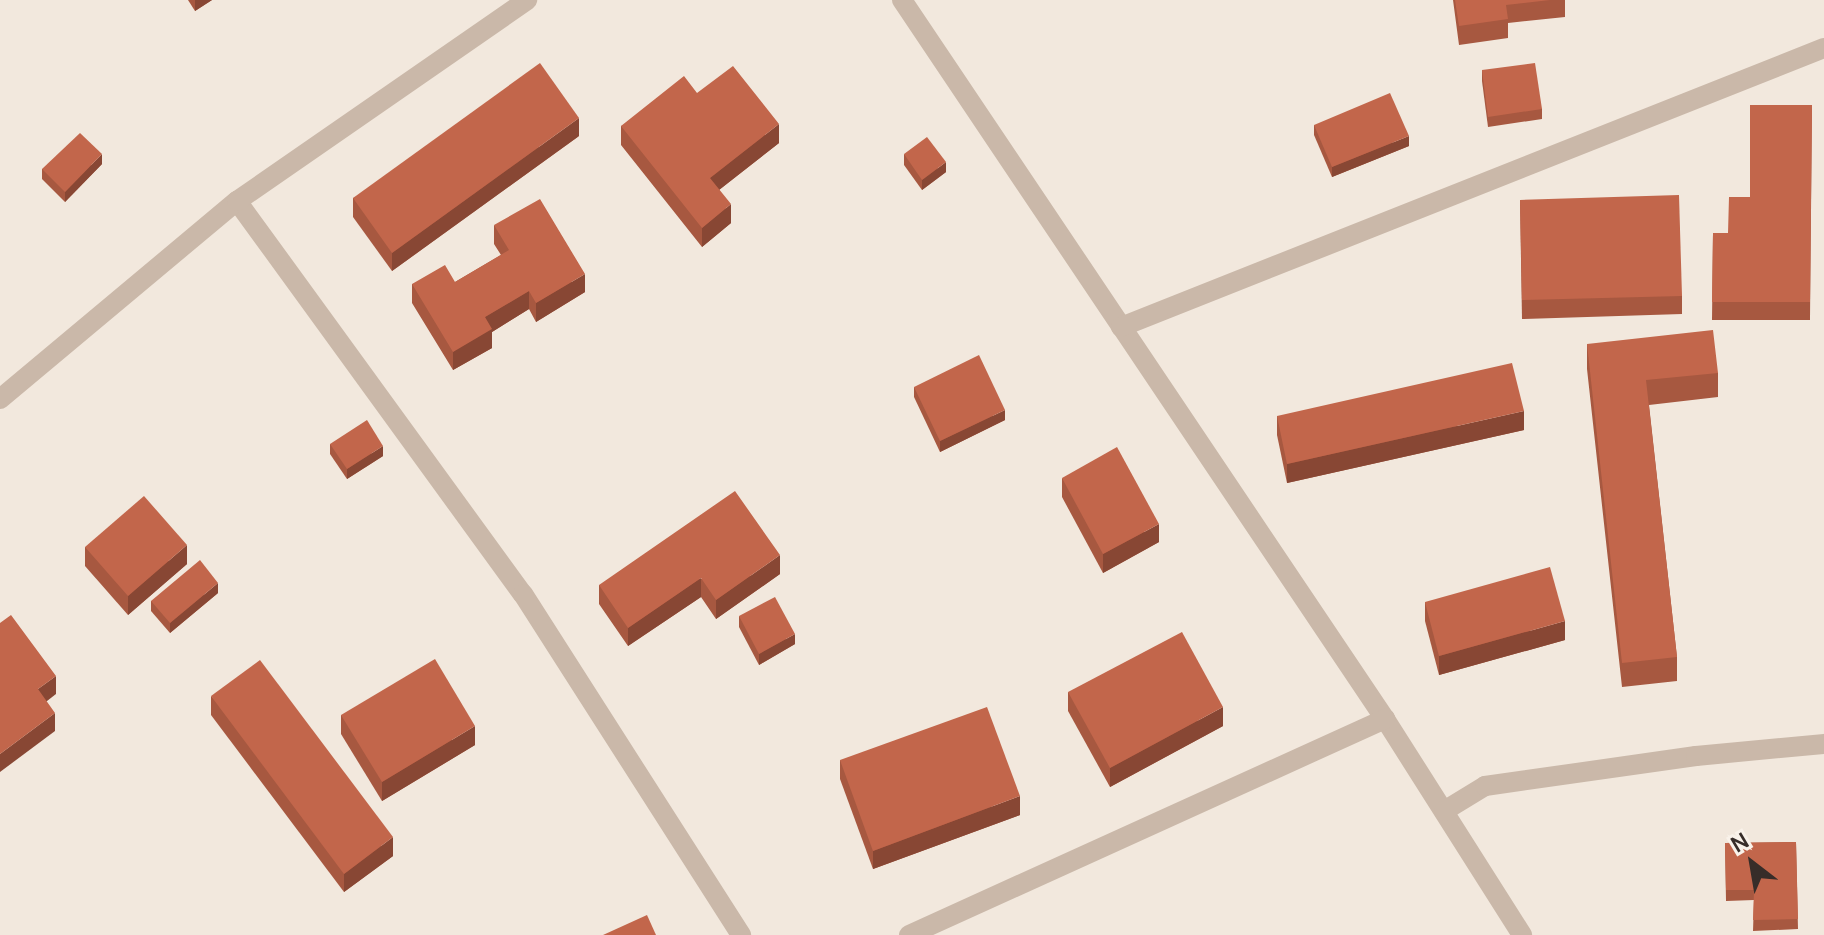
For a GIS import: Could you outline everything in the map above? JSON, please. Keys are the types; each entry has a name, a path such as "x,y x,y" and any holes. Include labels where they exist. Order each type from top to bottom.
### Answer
{"street":[{"path":"0,399 237,201 527,0"},
{"path":"902,0 1385,719 1522,935"},
{"path":"1121,327 1824,48"},
{"path":"237,201 523,594 741,935"},
{"path":"909,935 1385,719"},
{"path":"1444,811 1485,786 1696,756 1824,744"}],"building":[{"path":"1455,0 1550,0 1506,5 1508,19 1459,26"},
{"path":"540,63 579,118 392,253 353,198"},
{"path":"1535,63 1542,109 1488,117 1482,70"},
{"path":"733,66 779,124 710,178 731,204 702,228 621,126 684,76 697,93"},
{"path":"1390,93 1409,136 1332,167 1314,125"},
{"path":"1750,105 1812,105 1810,302 1712,302 1713,233 1728,233 1729,197 1750,197"},
{"path":"80,133 102,154 65,192 42,169"},
{"path":"927,137 946,162 922,180 904,154"},
{"path":"1679,195 1682,296 1522,300 1520,200"},
{"path":"540,199 585,274 536,303 529,291 485,317 492,329 453,352 412,284 445,265 455,282 509,250 494,225"},
{"path":"1713,330 1718,373 1646,380 1677,657 1622,663 1587,344"},
{"path":"979,355 1005,410 940,441 914,387"},
{"path":"1512,363 1524,411 1287,464 1277,416"},
{"path":"367,420 383,446 347,469 330,444"},
{"path":"1117,447 1159,524 1103,554 1062,478"},
{"path":"735,491 780,555 716,600 701,578 628,628 599,585"},
{"path":"144,496 187,545 128,596 85,547"},
{"path":"200,560 218,583 170,623 151,601"},
{"path":"1550,567 1565,621 1439,656 1425,602"},
{"path":"775,597 795,634 759,654 739,616"},
{"path":"11,615 56,676 38,689 55,713 0,754 0,623"},
{"path":"1182,632 1223,707 1110,768 1068,692"},
{"path":"435,659 475,726 382,782 341,715"},
{"path":"260,660 393,837 344,874 211,696"},
{"path":"987,707 1020,796 873,851 840,760"},
{"path":"1796,842 1798,919 1753,920 1754,890 1726,890 1725,843"},
{"path":"647,915 656,935 603,935"}]}
